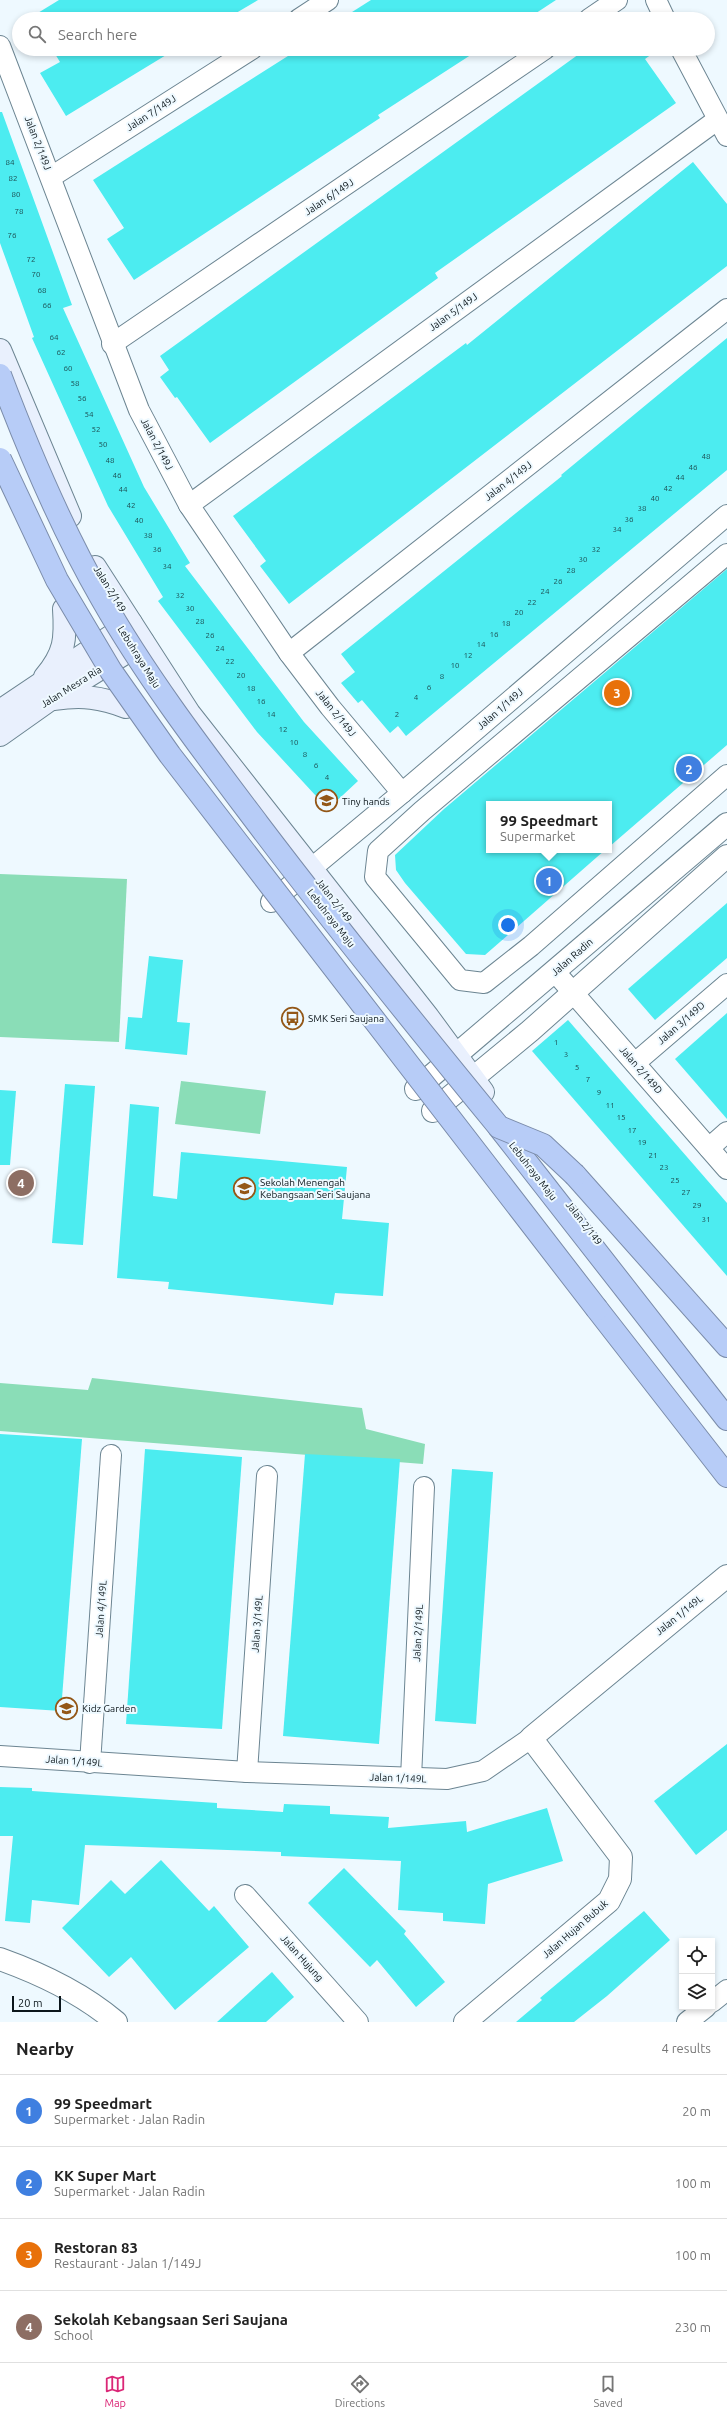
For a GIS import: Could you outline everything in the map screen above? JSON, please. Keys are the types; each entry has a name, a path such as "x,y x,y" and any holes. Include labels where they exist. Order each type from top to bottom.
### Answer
{"highway":[{"name":"Lebuhraya Maju","path":"0,376 57,512 102,600 154,684 303,884 499,1127 727,1419"},
{"path":"0,459 57,580 111,670 170,755 727,1476"},
{"path":"499,1127 543,1145 575,1175 727,1346"}],"main road":[{"name":"Jalan 2/149","path":"0,350 72,520 100,576 189,713 675,1340 727,1415"},
{"path":"0,482 64,609 94,660 126,707 271,902 433,1111 614,1342 727,1481"},
{"path":"64,609 64,647 43,693 91,696 109,700 126,707"},
{"name":"Jalan Mesra Ria","path":"0,711 43,693 94,660 131,623"},
{"name":"Jalan Mesra Ria","path":"94,660 143,642"},
{"name":"Jalan Mesra Ria","path":"0,735 43,693"}],"street":[{"path":"310,12 328,0"},
{"path":"599,12 617,0"},
{"path":"656,0 662,12"},
{"name":"Jalan 2/149J","path":"0,46 51,177 112,344 139,410 189,505 289,653 330,707 402,793"},
{"name":"Jalan 7/149J","path":"51,177 241,56"},
{"name":"Jalan 6/149J","path":"112,344 535,56"},
{"path":"685,56 722,128"},
{"name":"Jalan 5/149J","path":"189,505 722,128"},
{"name":"Jalan 4/149J","path":"289,653 727,310"},
{"name":"Jalan 1/149J","path":"271,902 402,793 727,514"},
{"path":"727,554 422,811 378,851 375,877 460,980 484,983 531,946 727,775"},
{"name":"Jalan Radin","path":"416,1089 457,1057 727,824"},
{"path":"433,1111 474,1079 574,993 727,856"},
{"name":"Jalan 2/149D","path":"555,972 727,1169"},
{"name":"Jalan 3/149D","path":"635,1063 727,984"},
{"path":"709,1148 727,1132"},
{"name":"Jalan 4/149L","path":"90,1763 111,1455"},
{"name":"Jalan 3/149L","path":"247,1772 267,1476"},
{"name":"Jalan 2/149L","path":"411,1778 424,1487"},
{"name":"Jalan 1/149L","path":"0,1756 247,1772 411,1778 447,1779 483,1771 531,1738 727,1576"},
{"name":"Jalan Hujan Bubuk","path":"465,2022 609,1901 620,1879 621,1857 531,1738"},
{"name":"Jalan Hujung","path":"245,1895 358,2022"},
{"path":"0,1959 59,1984 98,2006 116,2022"},
{"path":"715,2000 727,1990"},
{"path":"687,2022 702,2010"}],"green space":[{"path":"0,874 127,879 119,1042 0,1037"},
{"path":"181,1081 266,1091 260,1134 175,1124"},
{"path":"92,1378 362,1408 366,1429 425,1444 423,1464 0,1431 0,1383 88,1390"}],"building":[{"path":"59,0 258,0 238,12 39,12"},
{"path":"371,0 556,0 538,12 352,12"},
{"path":"56,56 165,56 66,116 40,73 60,62"},
{"path":"288,56 469,56 378,115 380,118 134,280 107,239 124,228 93,180"},
{"path":"576,56 649,56 645,59 676,103 435,273 438,278 210,443 177,397 175,398 160,377 169,370 160,356"},
{"path":"0,112 2,112 72,305 63,308 144,487 190,563 185,566 304,722 358,781 328,809 257,732 158,601 163,597 108,506 32,338 34,337 0,243"},
{"path":"693,162 727,204 727,266 289,604 260,566 266,561 233,516 466,343 467,345"},
{"path":"727,338 727,470 406,736 398,726 390,733 362,700 358,703 341,683 355,672 341,654 562,476 561,475"},
{"path":"727,569 727,745 612,844 612,801 486,801 486,853 602,853 485,955 466,954 405,883 396,870 395,855 444,809"},
{"path":"727,903 727,958 655,1020 628,989"},
{"path":"149,956 183,960 177,1022 190,1023 187,1055 125,1049 128,1017 142,1018"},
{"path":"727,1013 727,1119 675,1059"},
{"path":"568,1020 727,1203 727,1276 532,1051"},
{"path":"65,1084 95,1086 83,1245 52,1243"},
{"path":"0,1090 16,1091 10,1165 0,1165"},
{"path":"130,1104 159,1107 153,1196 177,1199 181,1152 347,1167 342,1219 389,1223 383,1296 335,1293 333,1305 168,1289 169,1282 117,1278"},
{"path":"0,1434 82,1439 61,1711 0,1707"},
{"path":"145,1449 242,1457 222,1729 126,1724"},
{"path":"305,1454 400,1459 379,1744 283,1736"},
{"path":"452,1469 493,1472 476,1724 435,1721"},
{"path":"727,1744 727,1830 696,1855 654,1801"},
{"path":"0,1787 32,1788 32,1791 217,1803 217,1808 283,1812 284,1804 330,1806 330,1814 389,1817 388,1828 466,1821 467,1832 547,1808 563,1861 488,1884 485,1924 443,1921 443,1913 398,1910 401,1861 281,1856 281,1852 85,1845 79,1905 32,1900 30,1923 5,1921 13,1836 0,1836"},
{"path":"161,1860 209,1911 214,1906 249,1947 175,2010 131,1957 109,1977 62,1928 111,1880 125,1894"},
{"path":"344,1868 406,1931 404,1934 445,1982 416,2007 377,1960 370,1967 308,1903"},
{"path":"644,1911 670,1940 607,1996 574,2022 516,2022 542,2000 540,1998"},
{"path":"272,1972 294,1997 266,2022 217,2022"}],"place":[{"name":"Restoran 83","path":"617,693"},
{"name":"KK Super Mart","path":"689,769"},
{"name":"Tiny hands","path":"326,801"},
{"name":"99 Speedmart","path":"549,881"},
{"name":"SMK Seri Saujana","path":"293,1018"},
{"name":"Sekolah Kebangsaan Seri Saujana","path":"21,1183"},
{"name":"Sekolah Menengah Kebangsaan Seri Saujana","path":"245,1188"},
{"name":"Kidz Garden","path":"66,1708"}]}
